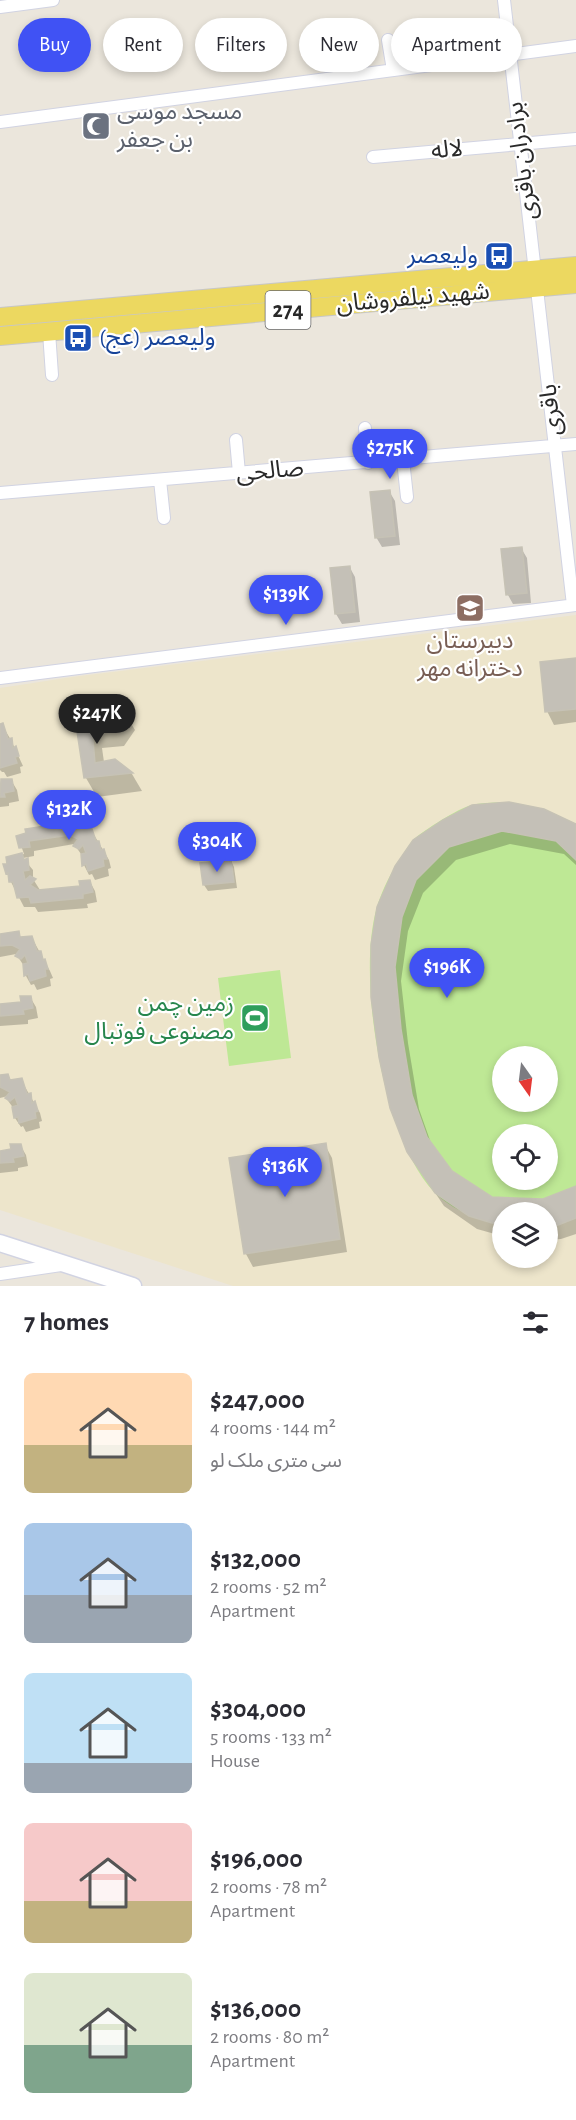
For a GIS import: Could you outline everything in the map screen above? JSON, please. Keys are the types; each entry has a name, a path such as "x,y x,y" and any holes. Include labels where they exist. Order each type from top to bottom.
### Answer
{"main road":[{"name":"شهید نیلفروشان","path":"0,336 536,278 576,266"},
{"name":"شهید نیلفروشان","path":"0,317 536,278 576,284"},
{"path":"0,1243 133,1286"}],"street":[{"path":"0,7 53,0"},
{"name":"برادران باقری","path":"504,0 506,18"},
{"path":"388,40 391,58"},
{"path":"522,53 576,46"},
{"path":"0,122 391,70"},
{"name":"برادران باقری","path":"512,72 536,278"},
{"name":"لاله","path":"373,157 576,139"},
{"name":"باقری","path":"536,278 575,605"},
{"path":"49,332 52,375"},
{"path":"365,428 368,463"},
{"path":"236,440 238,473"},
{"name":"صالحی","path":"0,493 576,444"},
{"path":"403,460 407,498"},
{"path":"160,480 164,518"},
{"path":"0,678 575,605"},
{"path":"0,1274 62,1264"}],"shaded area":[{"path":"576,615 576,1286 233,1286 0,1210 0,688 72,677"}],"green space":[{"path":"509,802 544,809 576,824 576,1218 558,1224 558,1202 492,1202 492,1223 475,1217 441,1199 416,1167 401,1135 388,1097 378,1056 372,1014 371,937 377,907 387,881 414,839 450,815 466,807"},
{"name":"زمین چمن مصنوعی فوتبال","path":"280,970 291,1058 229,1066 218,978"}],"building":[{"path":"390,490 395,536 375,538 370,492"},
{"path":"522,547 527,593 506,595 501,549"},
{"path":"350,566 355,612 335,614 330,568"},
{"path":"576,658 576,709 545,712 540,662"},
{"path":"125,710 113,727 92,729 95,763 115,759 133,773 84,778 75,718"},
{"path":"3,723 8,739 12,738 13,748 16,746 19,756 15,757 17,763 0,768 0,724"},
{"path":"1,779 12,779 14,791 4,793 5,797 0,797"},
{"path":"509,802 544,809 576,824 576,860 556,841 502,831 449,847 416,880 402,917 395,967 401,1029 412,1095 427,1137 452,1171 492,1197 543,1199 576,1186 576,1218 558,1225 558,1202 492,1202 492,1223 469,1216 435,1193 407,1152 390,1108 379,1057 371,997 371,945 377,907 395,866 413,840 443,820 472,805"},
{"path":"77,821 79,827 91,826 101,850 104,849 107,859 103,859 104,866 88,871 86,864 82,866 81,854 86,853 83,845 79,849 73,846 78,839 70,835 29,841 30,847 19,848 16,836 26,833 25,829"},
{"path":"22,853 24,860 28,858 29,870 23,871 25,880 30,876 36,879 30,885 38,890 80,886 79,881 90,880 93,892 83,894 83,898 31,903 29,897 17,898 13,882 9,882 8,873 6,874 3,864 7,864 6,857"},
{"path":"231,860 234,882 203,885 200,863"},
{"path":"19,931 20,937 32,936 37,951 41,951 48,969 45,969 46,976 30,981 28,974 24,976 23,964 28,963 25,955 21,959 15,956 20,949 12,945 0,946 0,934"},
{"path":"20,996 31,996 33,1008 23,1010 24,1014 0,1016 0,1004 21,1002"},
{"path":"8,1074 10,1080 22,1078 27,1094 31,1093 32,1103 35,1101 38,1111 35,1112 36,1118 19,1123 18,1117 14,1118 12,1107 18,1105 15,1097 10,1101 5,1098 10,1092 0,1087 0,1075"},
{"path":"326,1143 340,1239 244,1254 229,1158"},
{"path":"10,1144 21,1144 24,1156 13,1158 14,1162 0,1163 0,1151 11,1149"}],"place":[{"name":"مسجد موسی بن جعفر","path":"96,126"},
{"name":"ولیعصر","path":"499,256"},
{"name":"ولیعصر (عج)","path":"78,338"},
{"name":"دبیرستان دخترانه مهر","path":"470,608"},
{"name":"زمین چمن مصنوعی فوتبال","path":"255,1018"}]}
